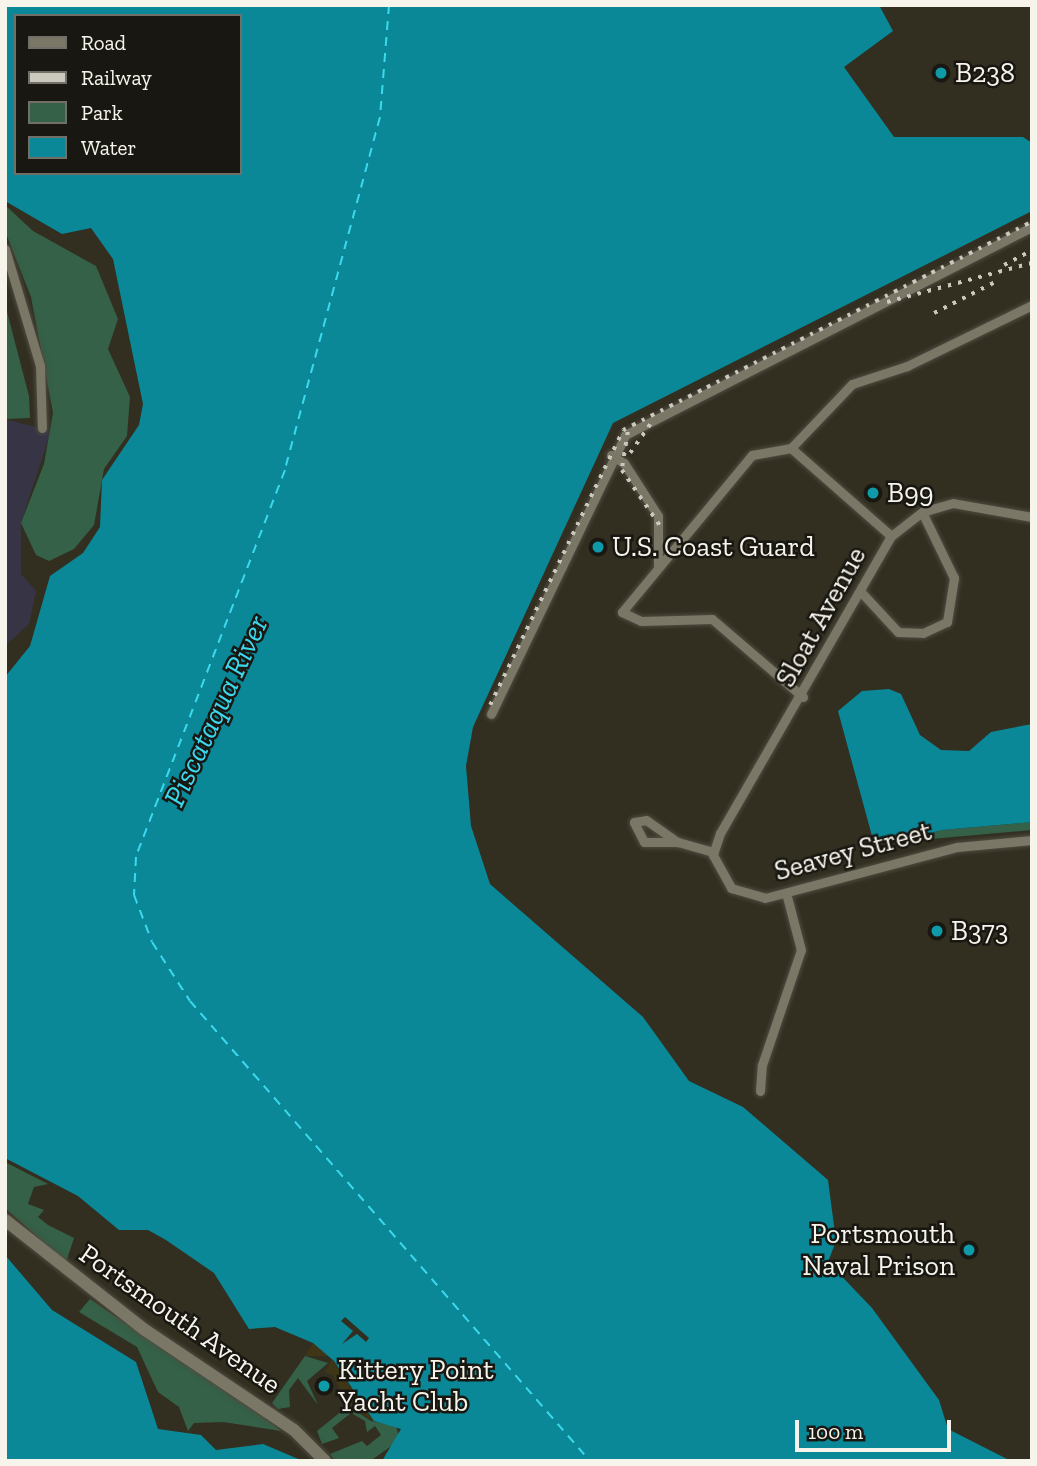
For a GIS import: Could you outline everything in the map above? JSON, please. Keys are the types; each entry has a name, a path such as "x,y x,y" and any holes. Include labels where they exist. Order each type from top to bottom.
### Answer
{"main road":[{"name":"Portsmouth Avenue","path":"5,1220 145,1330 294,1430 325,1461"}],"street":[{"path":"491,714 611,455 625,435 649,420 1032,228"},
{"path":"5,248 40,366 42,428"},
{"path":"803,697 722,624 699,617 641,621 622,612 659,565 727,491 741,465 760,451 790,448 852,384 907,366 1032,305"},
{"path":"790,448 891,536"},
{"path":"611,455 624,463 658,516 659,565"},
{"name":"Sloat Avenue","path":"714,852 891,536 922,512 968,503 1032,517"},
{"path":"861,593 898,632 923,633 947,622 954,578 922,512"},
{"path":"678,842 646,820 634,822 644,842 678,842 714,852"},
{"name":"Seavey Street","path":"714,852 720,876 739,894 756,899 957,847 1032,840"},
{"path":"760,1091 762,1065 801,950 786,893"}],"shaded area":[{"path":"5,419 51,431 21,523 21,574 36,591 29,624 5,646"}],"green space":[{"path":"5,205 33,231 96,266 118,319 108,349 130,397 127,436 104,469 94,525 74,549 49,561 36,555 21,523 44,464 53,413 31,297 5,231"},
{"path":"5,304 29,396 30,418 5,419"},
{"path":"1032,822 1032,830 897,842 942,830"},
{"path":"5,1162 48,1184 34,1187 28,1204 44,1210 38,1217 48,1225 74,1238 66,1262 5,1208"},
{"path":"90,1299 281,1431 223,1422 194,1423 188,1431 179,1407 158,1392 137,1347 79,1312"},
{"path":"305,1356 328,1363 307,1381 318,1405 298,1378 289,1390 290,1407 278,1409 272,1403"},
{"path":"348,1406 371,1421 396,1426 400,1440 370,1461 335,1461 330,1454 362,1441 367,1446 381,1435 375,1426 367,1432 365,1421 351,1413 332,1428 339,1438 322,1444 317,1431"}],"sand":[{"path":"313,1343 329,1356 305,1356"},
{"path":"332,1359 374,1421 348,1406 333,1375 325,1372"}],"water":[{"name":"Piscataqua River","path":"5,5 879,5 893,31 844,67 894,137 1023,137 1032,143 1032,211 613,423 473,727 466,766 471,826 490,884 643,1017 689,1081 743,1107 828,1180 836,1241 828,1262 872,1308 939,1400 948,1429 1011,1461 382,1461 401,1429 374,1421 334,1361 313,1343 275,1327 249,1329 214,1273 148,1230 119,1230 78,1196 5,1158 5,677 30,646 50,576 83,553 100,527 102,480 139,425 143,404 113,259 91,228 62,234 5,201"},
{"path":"889,689 901,694 920,735 941,750 969,751 991,732 1032,724 1032,822 942,830 897,842 872,836 838,711 862,691"},
{"path":"5,1255 52,1310 136,1362 158,1429 201,1435 216,1450 263,1444 303,1461 5,1461"}],"pier":[{"path":"345,1317 369,1338 366,1342 357,1334 342,1344 353,1331 341,1321"}],"ferry route":[{"path":"389,5 380,117 285,470 136,857 134,895 152,942 190,1001 590,1461"}],"railway":[{"path":"490,705 623,430 1032,222"},
{"path":"1004,265 1032,250"},
{"path":"887,302 1032,263"},
{"path":"934,313 997,281"},
{"path":"630,453 650,424"},
{"path":"628,432 622,470 661,527"}],"place":[{"name":"B238","path":"941,73"},
{"name":"B99","path":"873,493"},
{"name":"U.S. Coast Guard","path":"598,547"},
{"name":"B373","path":"937,931"},
{"name":"Portsmouth Naval Prison","path":"969,1250"},
{"name":"Kittery Point Yacht Club","path":"324,1386"}]}
